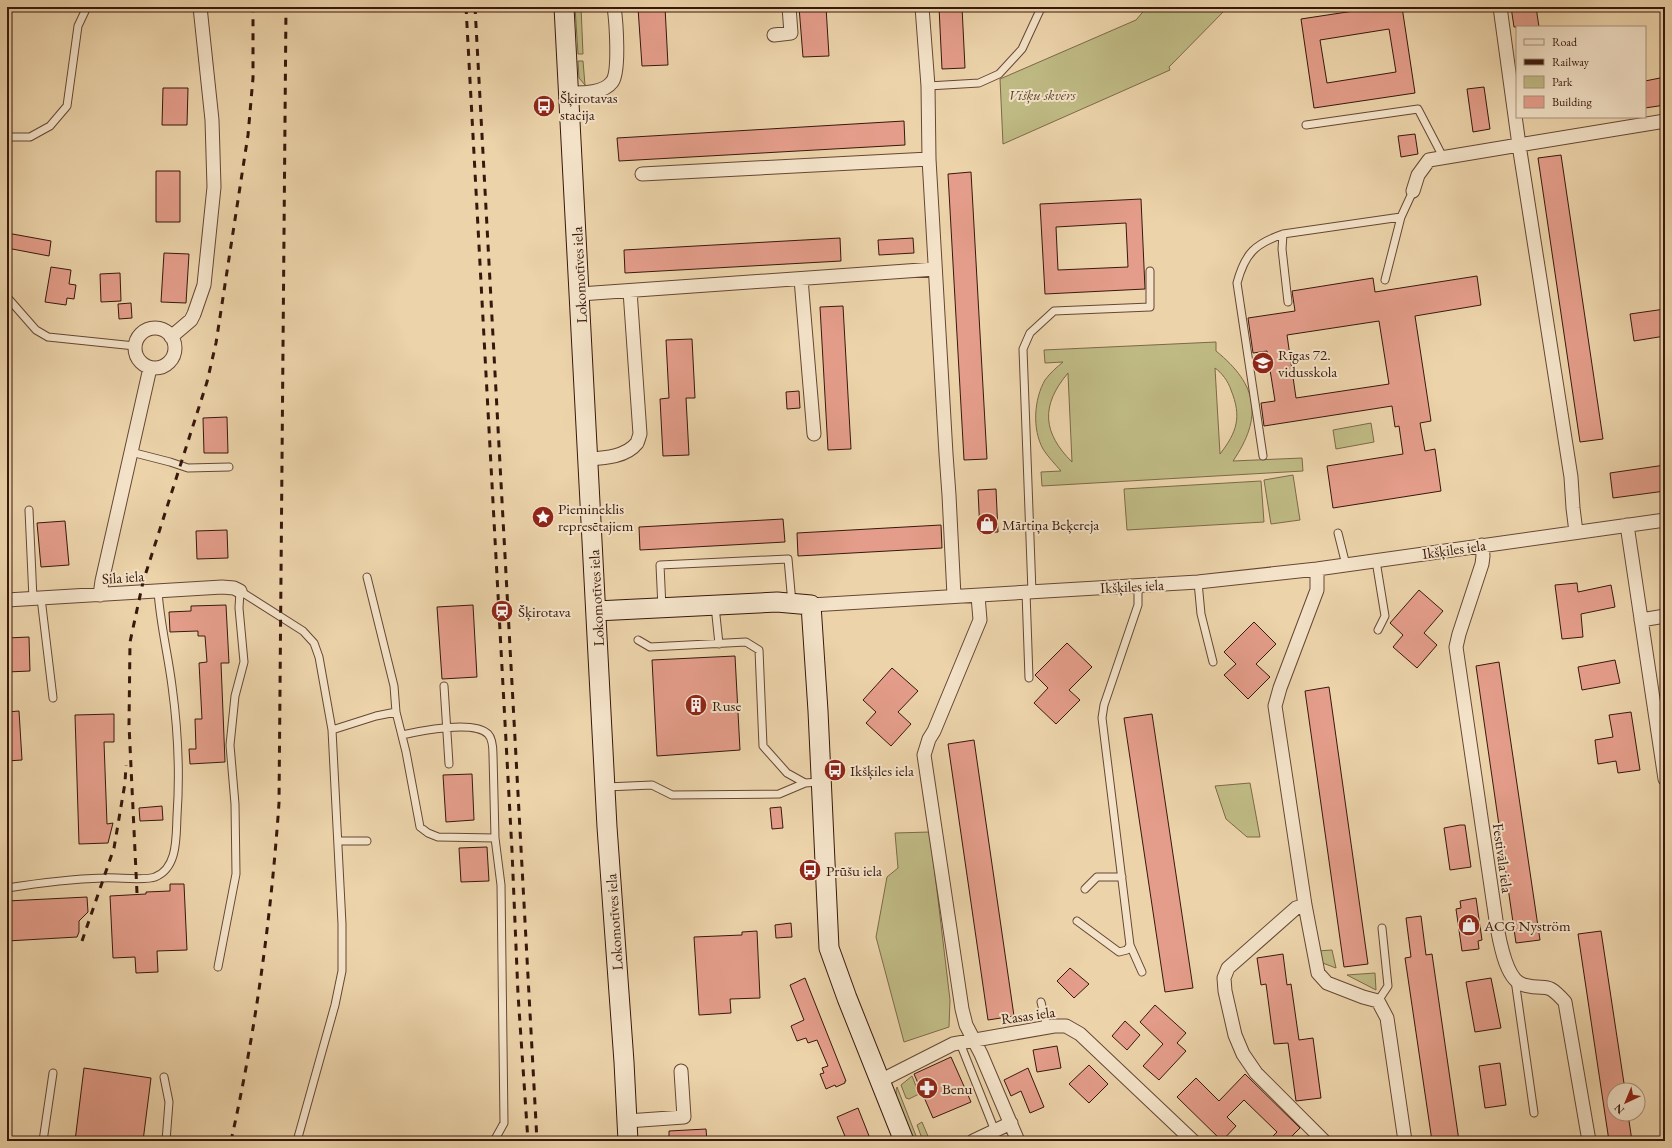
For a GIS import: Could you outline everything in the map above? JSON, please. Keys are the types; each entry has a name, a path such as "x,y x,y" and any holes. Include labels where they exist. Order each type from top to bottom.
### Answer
{"street":[{"path":"171,337 191,320 204,285 214,187 212,120 200,7"},
{"name":"Lokomotīves iela","path":"564,7 605,787 628,1141"},
{"path":"568,93 590,92 603,88 612,82 617,68 614,7"},
{"path":"774,36 791,33 789,7"},
{"path":"922,7 928,86 929,159 954,596"},
{"path":"1500,7 1519,145 1571,477 1572,508 1576,532"},
{"path":"1413,191 1418,175 1429,160 1665,121"},
{"path":"647,178 929,159"},
{"path":"580,294 935,269"},
{"path":"802,279 814,434"},
{"path":"588,459 610,457 627,451 636,444 640,434 630,291"},
{"path":"149,329 163,330 171,337 174,343 173,357 163,366 150,368 143,365 138,360 135,353 135,346 136,341 142,332 149,329"},
{"path":"100,595 150,368"},
{"name":"Ikšķiles iela","path":"596,611 662,609 777,602 811,605 1198,582 1316,569 1665,520"},
{"path":"1627,526 1665,779"},
{"name":"Festivāla iela","path":"1482,545 1482,564 1456,647 1498,933 1502,954 1515,980"},
{"path":"1316,569 1317,590 1280,688 1275,706 1305,905 1318,973 1327,982 1363,998 1378,1002 1387,1018 1404,1141"},
{"name":"Sila iela","path":"7,600 222,587 234,588 240,591"},
{"path":"978,596 980,620 934,731 929,739 924,755 962,1009 966,1025 981,1054 1018,1141"},
{"path":"811,605 818,711 813,783 829,948 846,998 904,1141"},
{"path":"1641,620 1665,616"},
{"path":"1305,905 1296,908 1228,968 1224,978 1235,1035 1243,1054 1256,1073 1324,1141"},
{"path":"1515,980 1524,985 1549,987 1554,990 1564,1002 1589,1141"},
{"name":"Rasas iela","path":"880,1081 953,1044 1047,1027 1066,1026 1080,1034 1193,1141"},
{"path":"627,1121 684,1117 681,1071"},
{"path":"973,1141 1011,1123"}],"lane":[{"path":"7,137 30,137 50,126 67,106 78,26 87,7"},
{"path":"928,86 979,82 999,74 1022,49 1040,8 1050,7"},
{"path":"1306,125 1418,109 1443,157"},
{"path":"1385,280 1401,217 1413,191"},
{"path":"1263,456 1237,282 1242,265 1264,241 1284,234 1401,217"},
{"path":"1284,234 1282,249 1288,302"},
{"path":"1029,678 1029,592 1023,348 1030,333 1054,310 1150,307 1150,271"},
{"path":"7,297 36,330 48,337 135,346"},
{"path":"131,452 188,468 229,466"},
{"path":"30,510 37,598 53,698"},
{"path":"1338,534 1346,565"},
{"path":"662,609 660,565 788,559 792,604"},
{"path":"1376,561 1385,616 1378,630"},
{"path":"367,577 394,686 396,712 420,827 428,833 438,837 495,838"},
{"path":"1198,582 1201,614 1213,662"},
{"path":"1138,586 1138,605 1104,704 1102,718 1130,945 1142,972"},
{"path":"7,888 104,878 153,878 161,874 168,867 175,849 179,791 178,743 172,686 159,607 158,591"},
{"path":"218,967 236,874 235,804 230,744 235,696 244,662 239,608 240,591 303,631 314,643 319,657 332,730 342,924 342,971 335,1005 296,1141"},
{"path":"715,606 719,644"},
{"path":"638,640 650,647 746,642 759,650 763,746 787,773 813,783"},
{"path":"444,686 449,764"},
{"path":"332,730 376,716 396,712"},
{"path":"402,735 447,728 477,729 488,734 492,742 495,838 501,884 504,1123 494,1141"},
{"path":"605,787 652,785 672,795 779,794 813,783"},
{"path":"338,841 367,841"},
{"path":"1085,889 1097,877 1122,877"},
{"path":"1077,921 1119,952 1127,950 1130,945"},
{"path":"1378,1002 1388,986 1382,928"},
{"path":"1515,980 1534,1113"},
{"path":"1041,1002 1047,1027"},
{"path":"960,1043 995,1131"},
{"path":"43,1141 53,1073"},
{"path":"164,1077 169,1102 166,1141"}],"green space":[{"path":"575,7 581,7 583,54 578,54"},
{"name":"Višķu skvērs","path":"1147,7 1228,7 1169,67 1170,70 1003,144 1000,79 1136,20"},
{"path":"578,61 583,61 585,85 579,78"},
{"path":"1216,342 1216,351 1241,376 1248,389 1252,402 1252,416 1249,430 1243,445 1233,461 1302,458 1303,471 1042,486 1041,472 1061,471 1049,458 1039,441 1036,423 1038,396 1045,380 1063,362 1045,363 1044,350","holes":["1215,368 1220,372 1230,387 1237,416 1234,431 1220,454","1068,374 1072,462 1055,440 1049,419 1049,408 1053,397 1059,385"]},
{"path":"1371,423 1374,442 1336,449 1333,430"},
{"path":"1293,475 1300,520 1271,524 1264,480"},
{"path":"1261,481 1264,522 1127,530 1124,489"},
{"path":"1250,783 1260,837 1247,837 1226,819 1215,786"},
{"path":"930,832 950,1000 949,1027 904,1042 876,937 887,877 898,868 895,833"},
{"path":"1332,950 1336,968 1320,962 1317,951"},
{"path":"1375,973 1376,990 1347,975"},
{"path":"912,1076 919,1094 909,1099 906,1098 901,1085"},
{"path":"897,1087 918,1141 913,1141 901,1114 897,1099"},
{"path":"922,1122 930,1141 923,1141 917,1125"}],"building":[{"path":"665,7 668,65 642,66 638,8"},
{"path":"799,7 826,7 829,56 803,57"},
{"path":"939,7 962,7 965,68 942,69"},
{"path":"1380,7 1402,7 1415,93 1314,108 1301,19","holes":["1389,29 1396,72 1327,83 1320,40"]},
{"path":"1511,7 1536,7 1539,26 1514,27"},
{"path":"1665,77 1665,105 1646,108 1646,81"},
{"path":"1484,87 1490,129 1473,132 1467,89"},
{"path":"163,88 188,88 187,125 162,125"},
{"path":"904,121 905,145 619,161 617,138"},
{"path":"1415,134 1418,154 1401,157 1398,136"},
{"path":"1561,155 1603,439 1580,442 1538,158"},
{"path":"156,171 180,171 180,222 156,222"},
{"path":"971,172 987,459 964,460 948,174"},
{"path":"1141,199 1145,289 1045,294 1040,204","holes":["1126,223 1128,267 1058,270 1056,227"]},
{"path":"7,233 51,241 49,256 7,248"},
{"path":"840,238 841,261 625,273 624,250"},
{"path":"913,238 914,253 879,255 878,240"},
{"path":"164,253 189,254 186,303 161,302"},
{"path":"51,267 71,270 69,284 76,285 74,299 67,298 66,305 45,302"},
{"path":"120,273 121,301 101,302 100,274"},
{"path":"1477,276 1481,305 1415,316 1431,421 1420,423 1425,451 1435,449 1441,491 1333,508 1327,466 1403,454 1399,426 1395,427 1392,406 1264,426 1261,403 1275,401 1267,351 1253,353 1248,318 1295,311 1292,291 1373,278 1375,292","holes":["1379,321 1389,384 1296,398 1287,335"]},
{"path":"131,303 132,318 119,319 118,304"},
{"path":"843,306 851,449 828,450 820,307"},
{"path":"1665,309 1665,336 1634,341 1630,314"},
{"path":"692,339 695,398 686,398 689,455 663,456 660,399 669,398 666,340"},
{"path":"799,391 800,408 787,409 786,392"},
{"path":"227,417 228,453 204,453 203,418"},
{"path":"1665,465 1665,491 1613,498 1610,473"},
{"path":"996,489 998,532 980,533 978,490"},
{"path":"783,519 785,542 640,550 639,527"},
{"path":"65,521 69,565 41,567 37,523"},
{"path":"941,525 942,548 798,556 797,533"},
{"path":"227,530 228,558 197,559 196,531"},
{"path":"1577,583 1578,592 1611,585 1615,607 1581,614 1583,637 1562,639 1555,585"},
{"path":"1419,590 1443,611 1424,633 1437,645 1417,668 1393,647 1403,635 1390,623"},
{"path":"226,605 229,663 221,663 225,762 190,764 189,749 196,749 195,719 202,719 199,663 207,662 205,636 198,636 198,631 170,632 169,612 191,611 191,606"},
{"name":"Šķirotava","path":"473,605 477,677 442,679 437,607"},
{"path":"1254,622 1276,644 1256,664 1270,677 1248,699 1224,675 1236,664 1224,652"},
{"path":"29,637 30,671 7,672 7,638"},
{"path":"1067,643 1092,667 1069,690 1080,700 1056,724 1034,703 1048,688 1035,675"},
{"name":"Ruse","path":"735,656 740,750 657,756 652,660"},
{"path":"1615,660 1620,683 1582,690 1578,667"},
{"path":"1499,662 1540,940 1516,943 1476,666"},
{"path":"892,668 918,691 898,712 911,724 891,746 866,723 876,712 863,700"},
{"path":"1329,687 1368,964 1344,967 1305,691"},
{"path":"19,711 22,760 7,761 7,712"},
{"path":"1631,712 1640,770 1618,773 1616,761 1598,764 1595,740 1613,737 1609,715"},
{"path":"114,714 114,742 104,742 107,824 113,823 108,843 79,844 75,715"},
{"path":"1152,714 1193,988 1165,992 1124,718"},
{"path":"974,740 1014,1016 988,1020 948,744"},
{"path":"472,774 474,820 446,822 443,775"},
{"path":"162,806 163,820 140,821 139,808"},
{"path":"781,807 783,828 772,829 770,808"},
{"path":"1465,825 1471,867 1450,870 1444,828"},
{"path":"487,847 489,881 461,882 459,848"},
{"path":"170,884 184,884 187,950 157,951 158,972 136,973 135,957 113,958 110,896 170,891"},
{"path":"87,897 88,912 79,921 79,932 77,937 7,941 7,901"},
{"name":"ACG Nyström","path":"1476,898 1482,940 1478,941 1479,949 1462,951 1456,909 1461,908 1460,901"},
{"path":"1421,916 1426,955 1432,954 1459,1141 1432,1141 1405,958 1411,957 1406,918"},
{"path":"791,923 792,937 776,938 775,925"},
{"path":"757,931 760,998 730,999 731,1013 699,1015 694,937 742,935 742,932"},
{"path":"1601,931 1624,1082 1606,1082 1606,1121 1578,934"},
{"path":"1283,954 1287,985 1291,984 1299,1040 1313,1038 1321,1098 1296,1101 1288,1043 1274,1044 1266,984 1261,985 1257,958"},
{"path":"1070,968 1089,984 1074,998 1057,981"},
{"path":"805,978 846,1081 845,1083 836,1087 835,1085 826,1089 820,1074 824,1073 822,1068 828,1066 817,1040 808,1043 806,1038 797,1041 791,1026 804,1020 790,985"},
{"path":"1491,978 1501,1028 1475,1032 1466,982"},
{"path":"1155,1005 1186,1033 1177,1043 1186,1051 1159,1080 1143,1066 1163,1044 1140,1022"},
{"path":"1125,1021 1140,1035 1127,1050 1112,1036"},
{"path":"1057,1046 1061,1068 1037,1072 1033,1050"},
{"path":"951,1057 971,1102 933,1118 914,1074"},
{"path":"1500,1063 1506,1105 1485,1108 1479,1066"},
{"path":"1089,1065 1108,1084 1089,1103 1069,1084"},
{"path":"84,1068 151,1078 143,1141 75,1141"},
{"path":"1028,1068 1044,1107 1030,1113 1021,1091 1011,1096 1004,1080"},
{"path":"1245,1074 1300,1128 1287,1141 1268,1141 1277,1132 1244,1100 1227,1117 1236,1126 1222,1141 1177,1097 1196,1078 1219,1101"},
{"path":"858,1108 871,1141 847,1141 837,1117"},
{"path":"1606,1122 1629,1122 1632,1141 1609,1141"},
{"path":"706,1129 707,1141 669,1141 669,1131"}],"railway":[{"path":"137,893 129,725 130,642 143,582 207,382 216,343 248,135 253,78 253,7"},
{"path":"231,1141 248,1057 267,931 279,803 286,7"},
{"path":"466,7 512,851 518,994 528,1141"},
{"path":"475,7 537,1141"},
{"path":"82,941 114,848 125,783 126,765"}],"place":[{"name":"Šķirotavas stacija","path":"544,106"},
{"name":"Rīgas 72. vidusskola","path":"1263,363"},
{"name":"Piemineklis represētajiem","path":"543,517"},
{"name":"Mārtiņa Beķereja","path":"987,524"},
{"name":"Šķirotava","path":"502,611"},
{"name":"Ruse","path":"696,705"},
{"name":"Ikšķiles iela","path":"835,770"},
{"name":"Prūšu iela","path":"810,870"},
{"name":"ACG Nyström","path":"1469,925"},
{"name":"Benu","path":"927,1088"}]}
